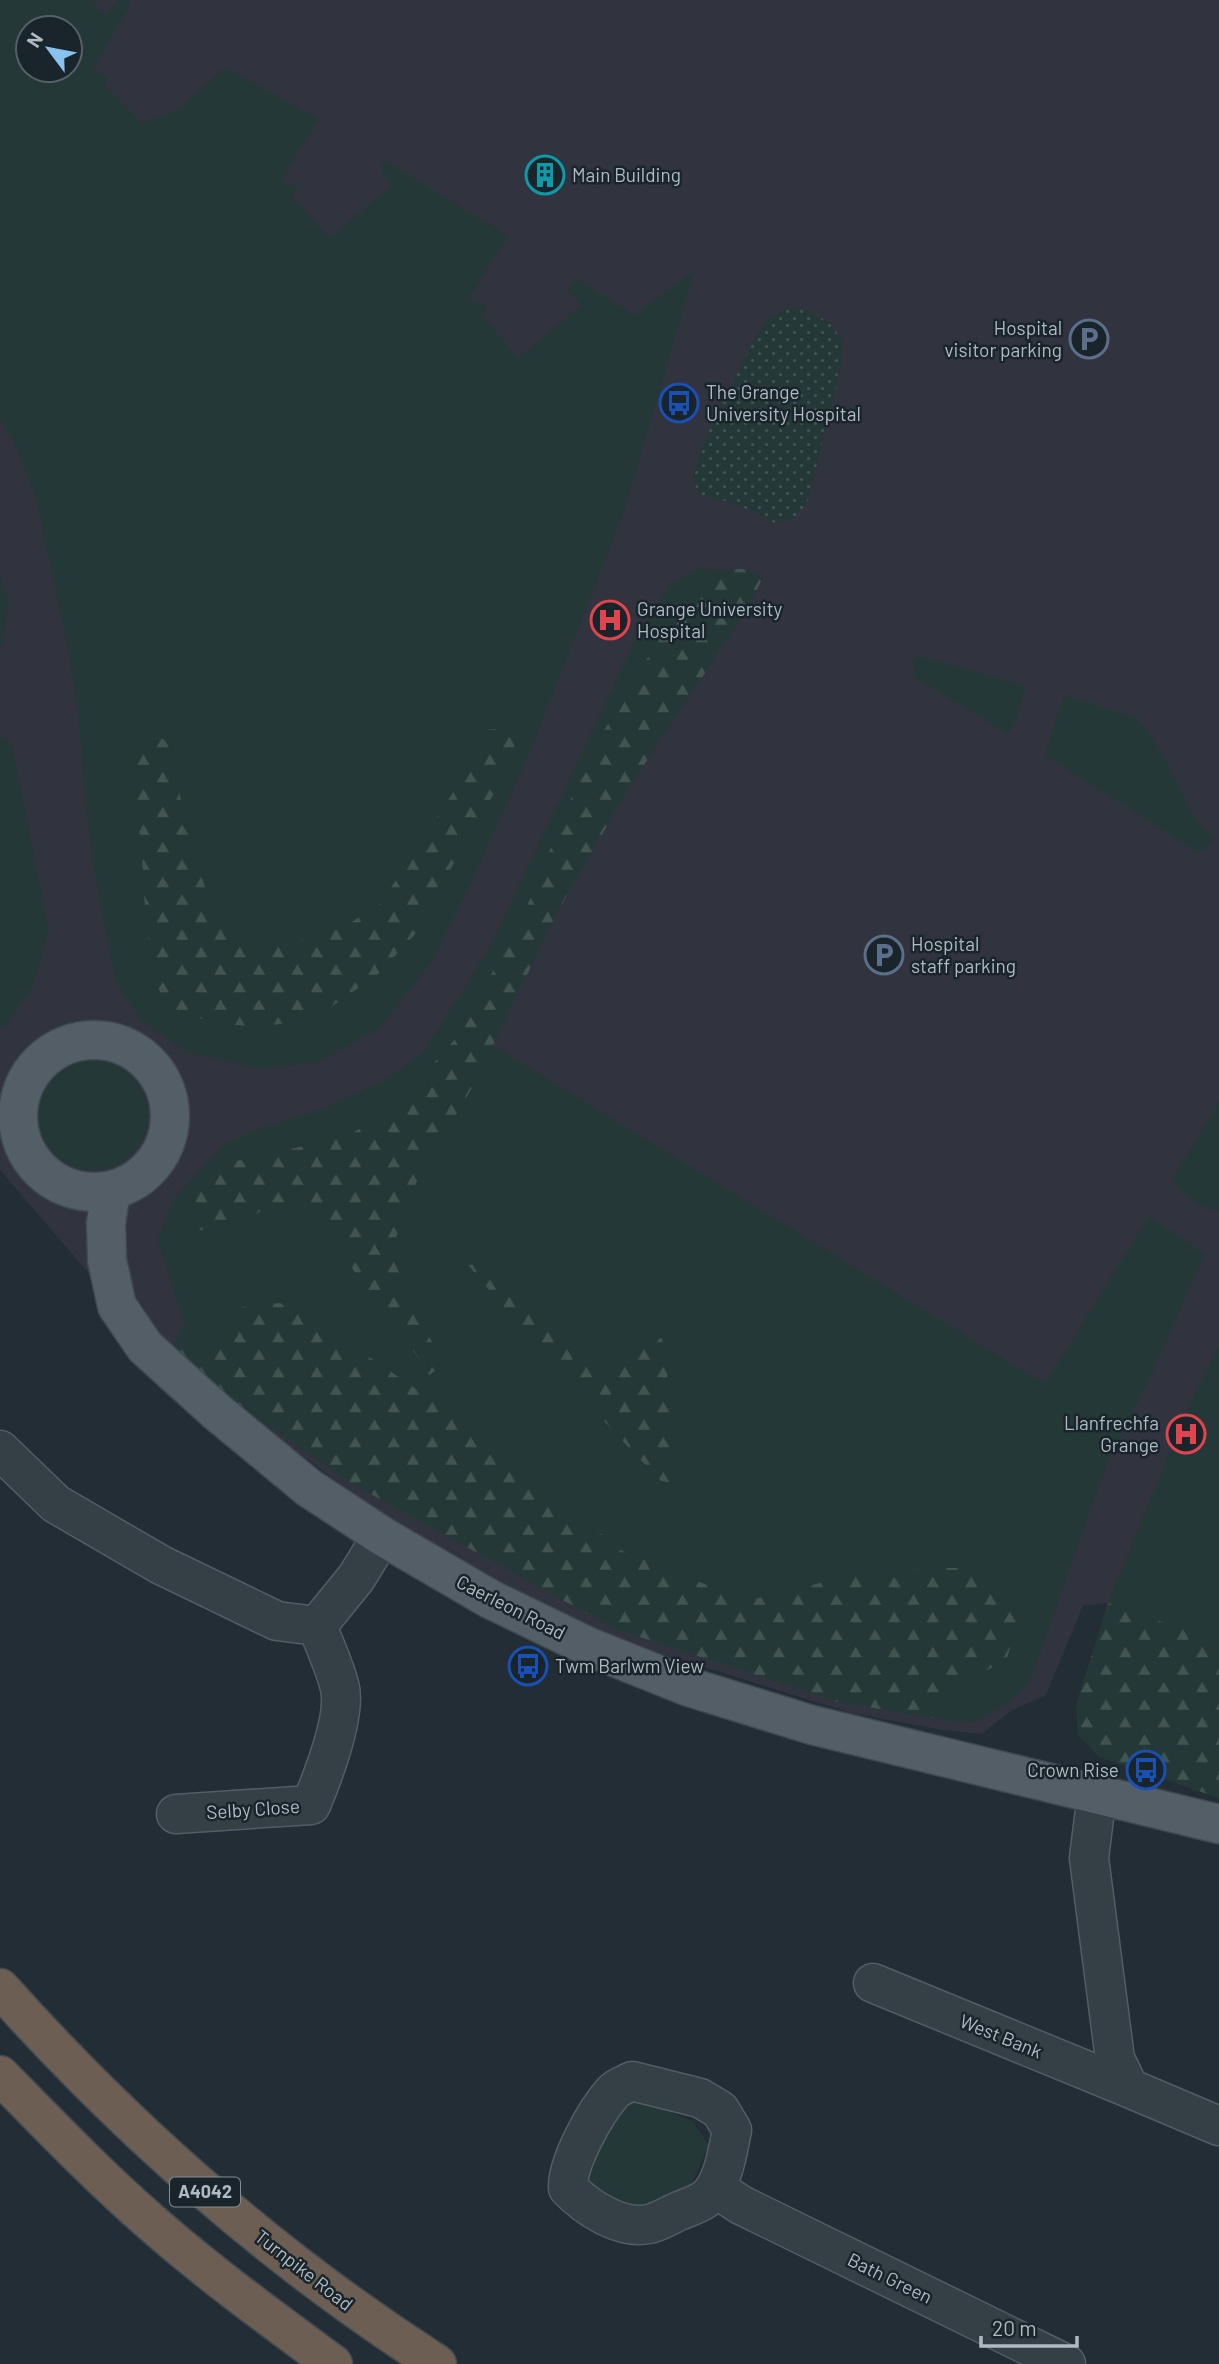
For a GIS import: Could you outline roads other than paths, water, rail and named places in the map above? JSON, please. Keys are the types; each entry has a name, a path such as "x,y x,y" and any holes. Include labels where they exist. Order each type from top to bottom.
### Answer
{"highway":[{"name":"Turnpike Road","path":"0,1988 39,2032 120,2114 201,2188 370,2320 437,2364"},
{"name":"A4042","path":"0,2075 84,2160 153,2224 242,2297 333,2364"}],"main road":[{"path":"85,1040 111,1041 136,1051 155,1069 167,1093 171,1119 165,1145 151,1168 111,1191 85,1192 61,1186 41,1172 26,1153 9,1099 39,1063 60,1047 85,1040"},
{"name":"Caerleon Road","path":"111,1191 106,1223 107,1260 117,1306 145,1347 217,1412 309,1488 382,1536 490,1599 589,1647 689,1687 813,1725 1219,1824"}],"street":[{"path":"0,1450 56,1504 161,1565 277,1621 317,1626 356,1578 382,1536"},
{"name":"Selby Close","path":"176,1814 311,1804 326,1770 339,1714 341,1690 317,1626"},
{"path":"1097,1794 1089,1858 1115,2059 1129,2088 1219,2126"},
{"name":"West Bank","path":"873,1983 1129,2088"},
{"name":"Bath Green","path":"715,2188 741,2205 1066,2364"}],"place":[{"name":"Main Building","path":"545,175"},
{"name":"Hospital visitor parking","path":"1089,339"},
{"name":"The Grange University Hospital","path":"679,403"},
{"name":"Grange University Hospital","path":"610,620"},
{"name":"Hospital staff parking","path":"884,955"},
{"name":"Llanfrechfa Grange","path":"1186,1434"},
{"name":"Twm Barlwm View","path":"528,1666"},
{"name":"Crown Rise","path":"1146,1770"}]}
